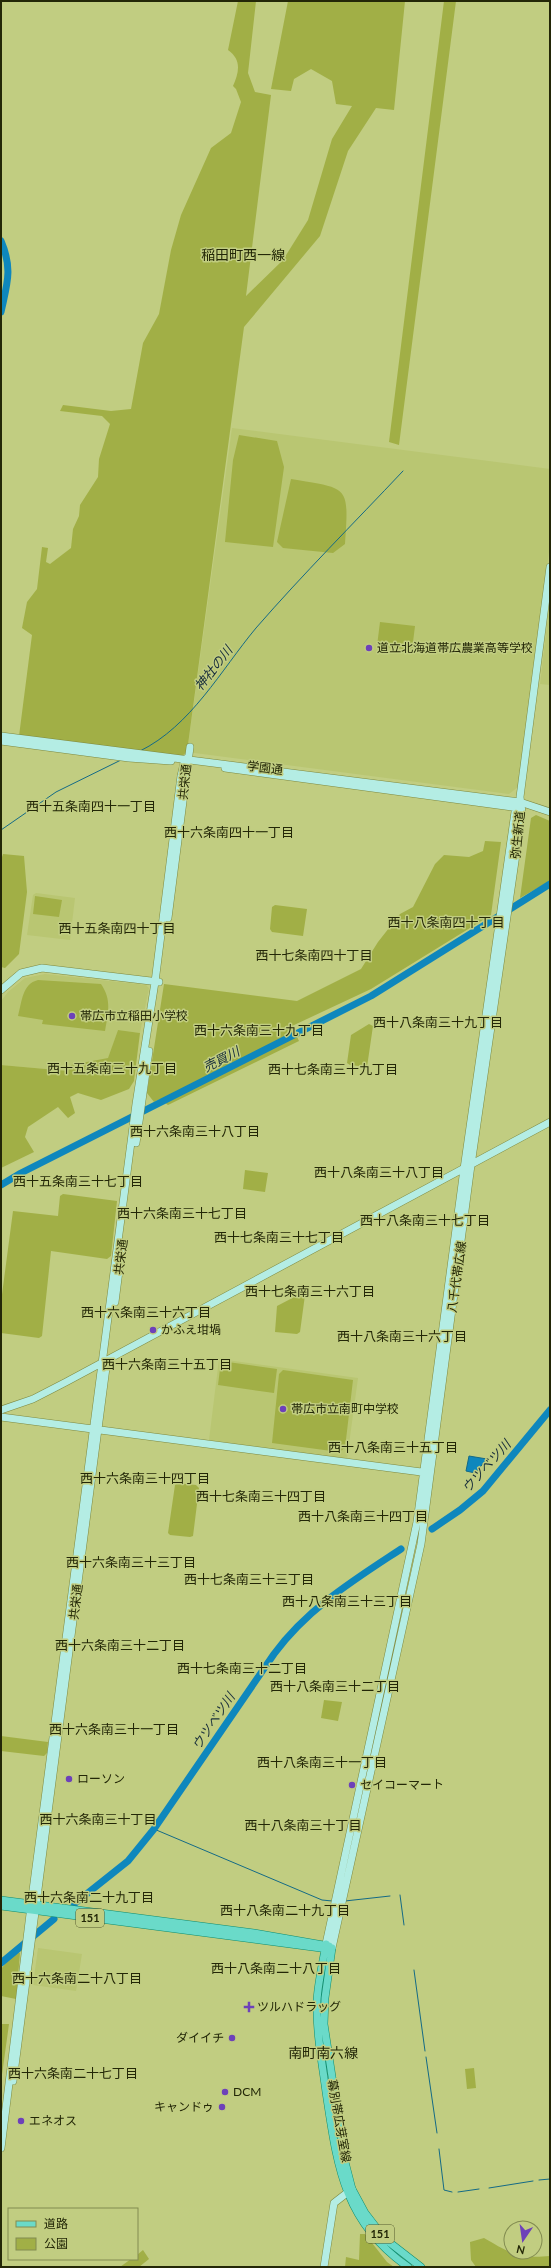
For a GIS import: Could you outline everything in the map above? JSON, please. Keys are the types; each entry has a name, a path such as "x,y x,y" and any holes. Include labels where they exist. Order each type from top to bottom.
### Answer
{"main road":[{"name":"151","path":"1,1900 33,1907 328,1947"},
{"name":"151","path":"1,1906 33,1907"},
{"name":"幕別帯広芽室線","path":"328,1947 317,2000 317,2024 338,2165 369,2231 381,2244 408,2267"},
{"name":"幕別帯広芽室線","path":"349,2190 385,2239 421,2267"}],"street":[{"name":"弥生新道","path":"464,1169 521,806 550,567"},
{"name":"学園通","path":"1,736 521,806 550,812"},
{"name":"学園通","path":"1,741 129,758 187,761"},
{"name":"共栄通","path":"33,1907 138,1103 157,982 190,747"},
{"name":"弥生新道","path":"471,1165 502,927"},
{"path":"1,990 21,973 42,968 157,982"},
{"path":"1,1410 33,1399 550,1122"},
{"name":"八千代帯広線","path":"428,1473 471,1165"},
{"name":"八千代帯広線","path":"328,1947 421,1544 464,1169"},
{"path":"1,1417 428,1473"},
{"path":"1,2148 33,1907"},
{"path":"1,2104 8,2094"},
{"path":"324,2267 334,2203 349,2190"}],"shaded area":[{"name":"道立北海道帯広農業高等学校","path":"232,428 550,469 550,544 518,787 509,794 187,752"},
{"path":"550,600 550,685 540,684"},
{"path":"36,893 75,898 70,940 27,935 33,895"},
{"name":"帯広市立稲田小学校","path":"45,974 146,985 149,988 140,1033 118,1030 108,1059 71,1065 68,1071 1,1065 1,1001 8,992 25,978"},
{"name":"帯広市立南町中学校","path":"219,1359 358,1378 347,1459 209,1440"},
{"path":"38,1948 82,1954 76,1991 33,1985"}],"green space":[{"path":"238,1 256,1 248,73 255,92 271,95 246,296 283,260 308,220 332,139 352,106 336,104 332,81 311,69 294,79 291,91 271,89 288,1 405,1 394,110 376,108 348,151 320,236 244,327 187,752 182,756 19,736 32,635 22,628 27,602 37,589 42,547 48,548 46,562 50,564 71,548 73,529 79,516 80,505 98,477 99,459 110,424 102,416 60,411 63,405 111,411 131,409 143,343 159,314 171,250 181,215 211,148 231,133 241,102 236,89 233,86 238,71 236,58 228,50"},
{"path":"444,1 456,1 399,445 389,442"},
{"path":"239,435 277,441 284,467 273,547 225,542 233,460"},
{"path":"291,479 335,488 341,493 345,500 345,544 333,553 283,548 277,542"},
{"path":"380,622 415,626 412,650 377,646"},
{"path":"536,815 550,821 550,881 520,898 531,818"},
{"path":"485,841 501,842 491,915 371,989 292,1026 299,1041 168,1105 160,1099 154,1102 147,1093 164,984 297,1001 361,969 378,942 400,914 413,907 435,864 444,855 469,857 483,851"},
{"path":"3,854 24,856 27,892 19,954 5,968 1,967 1,860"},
{"path":"35,896 62,900 59,917 33,914"},
{"path":"275,905 307,909 303,936 272,932 270,929 272,907"},
{"path":"38,980 101,984 108,1001 105,1031 42,1024 43,1020 18,1016 26,989 33,982"},
{"path":"369,1024 373,1026 367,1067 350,1065 347,1063 351,1035"},
{"path":"118,1030 140,1033 134,1081 129,1089 101,1100 78,1093 70,1097 75,1113 68,1118 58,1107 28,1127 25,1137 34,1152 1,1168 1,1065 68,1071 71,1065 108,1058"},
{"path":"245,1170 268,1173 265,1192 243,1189"},
{"path":"63,1194 117,1201 111,1256 107,1259 51,1251 42,1336 39,1338 1,1333 1,1302 13,1211 58,1216 60,1196"},
{"path":"302,1293 305,1295 300,1332 297,1334 275,1332 277,1306"},
{"path":"221,1361 277,1369 274,1393 218,1385"},
{"path":"283,1370 353,1380 345,1448 339,1452 272,1443 279,1374"},
{"path":"177,1483 196,1485 199,1488 193,1536 190,1537 170,1535 168,1533 175,1485"},
{"path":"324,1700 342,1702 338,1721 321,1718"},
{"path":"1,1736 48,1742 47,1753 44,1756 1,1751"},
{"path":"16,1951 20,1953 16,1999 1,1996 1,1969"},
{"path":"2,2024 9,2024 1,2082 1,2028"},
{"path":"474,2068 476,2088 467,2089 465,2069"},
{"path":"360,2234 365,2234 387,2262 394,2267 345,2267 346,2257 359,2260"},
{"path":"484,2238 503,2249 503,2260 543,2260 543,2257 550,2256 550,2267 476,2267 471,2260 470,2242"},
{"path":"143,2250 149,2259 139,2267 120,2267 130,2260 138,2260 138,2254"}],"water":[{"path":"469,1456 487,1459 475,1473 466,1471"}],"waterway":[{"path":"1,241 5,251 8,268 7,285 1,312"},
{"name":"神社の川","path":"140,751 175,727 190,712 256,628 310,568 403,471"},
{"name":"神社の川","path":"1,830 56,792 121,760"},
{"name":"売買川","path":"1,1185 21,1173 371,996 550,884"},
{"name":"ウツベツ川","path":"432,1529 460,1510 483,1491 550,1410"},
{"name":"ウツベツ川","path":"74,1904 128,1861 154,1829 274,1654 287,1638 333,1596 401,1549"},
{"path":"154,1829 322,1900 332,1901"},
{"path":"400,1895 404,1925"},
{"path":"345,1901 390,1896"},
{"name":"ウツベツ川","path":"1,1963 54,1919"},
{"path":"414,1970 425,2051"},
{"path":"426,2057 437,2133"},
{"path":"439,2149 444,2190 452,2192"},
{"path":"539,2180 550,2179"},
{"path":"489,2188 533,2181"},
{"path":"458,2192 479,2189"}],"place":[{"name":"道立北海道帯広農業高等学校","path":"369,648"},
{"name":"帯広市立稲田小学校","path":"72,1016"},
{"name":"かふえ坩堝","path":"153,1330"},
{"name":"帯広市立南町中学校","path":"283,1409"},
{"name":"ローソン","path":"69,1779"},
{"name":"セイコーマート","path":"352,1785"},
{"name":"ツルハドラッグ","path":"249,2007"},
{"name":"ダイイチ","path":"232,2038"},
{"name":"DCM","path":"225,2092"},
{"name":"キャンドゥ","path":"222,2107"},
{"name":"エネオス","path":"21,2121"}],"district":[{"name":"稲田町西一線","path":"243,255"},
{"name":"西十五条南四十一丁目","path":"91,806"},
{"name":"西十六条南四十一丁目","path":"229,832"},
{"name":"西十八条南四十丁目","path":"446,922"},
{"name":"西十五条南四十丁目","path":"117,928"},
{"name":"西十七条南四十丁目","path":"314,955"},
{"name":"西十八条南三十九丁目","path":"438,1022"},
{"name":"西十六条南三十九丁目","path":"259,1030"},
{"name":"西十五条南三十九丁目","path":"112,1068"},
{"name":"西十七条南三十九丁目","path":"333,1069"},
{"name":"西十六条南三十八丁目","path":"195,1131"},
{"name":"西十八条南三十八丁目","path":"379,1172"},
{"name":"西十五条南三十七丁目","path":"78,1181"},
{"name":"西十六条南三十七丁目","path":"182,1213"},
{"name":"西十八条南三十七丁目","path":"425,1220"},
{"name":"西十七条南三十七丁目","path":"279,1237"},
{"name":"西十七条南三十六丁目","path":"310,1291"},
{"name":"西十六条南三十六丁目","path":"146,1312"},
{"name":"西十八条南三十六丁目","path":"402,1336"},
{"name":"西十六条南三十五丁目","path":"167,1364"},
{"name":"西十八条南三十五丁目","path":"393,1447"},
{"name":"西十六条南三十四丁目","path":"145,1478"},
{"name":"西十七条南三十四丁目","path":"261,1496"},
{"name":"西十八条南三十四丁目","path":"363,1516"},
{"name":"西十六条南三十三丁目","path":"131,1562"},
{"name":"西十七条南三十三丁目","path":"249,1579"},
{"name":"西十八条南三十三丁目","path":"347,1601"},
{"name":"西十六条南三十二丁目","path":"120,1645"},
{"name":"西十七条南三十二丁目","path":"242,1668"},
{"name":"西十八条南三十二丁目","path":"335,1686"},
{"name":"西十六条南三十一丁目","path":"114,1729"},
{"name":"西十八条南三十一丁目","path":"322,1762"},
{"name":"西十六条南三十丁目","path":"98,1819"},
{"name":"西十八条南三十丁目","path":"303,1825"},
{"name":"西十六条南二十九丁目","path":"89,1897"},
{"name":"西十八条南二十九丁目","path":"285,1910"},
{"name":"西十八条南二十八丁目","path":"276,1968"},
{"name":"西十六条南二十八丁目","path":"77,1978"},
{"name":"南町南六線","path":"323,2053"},
{"name":"西十六条南二十七丁目","path":"73,2073"}]}
